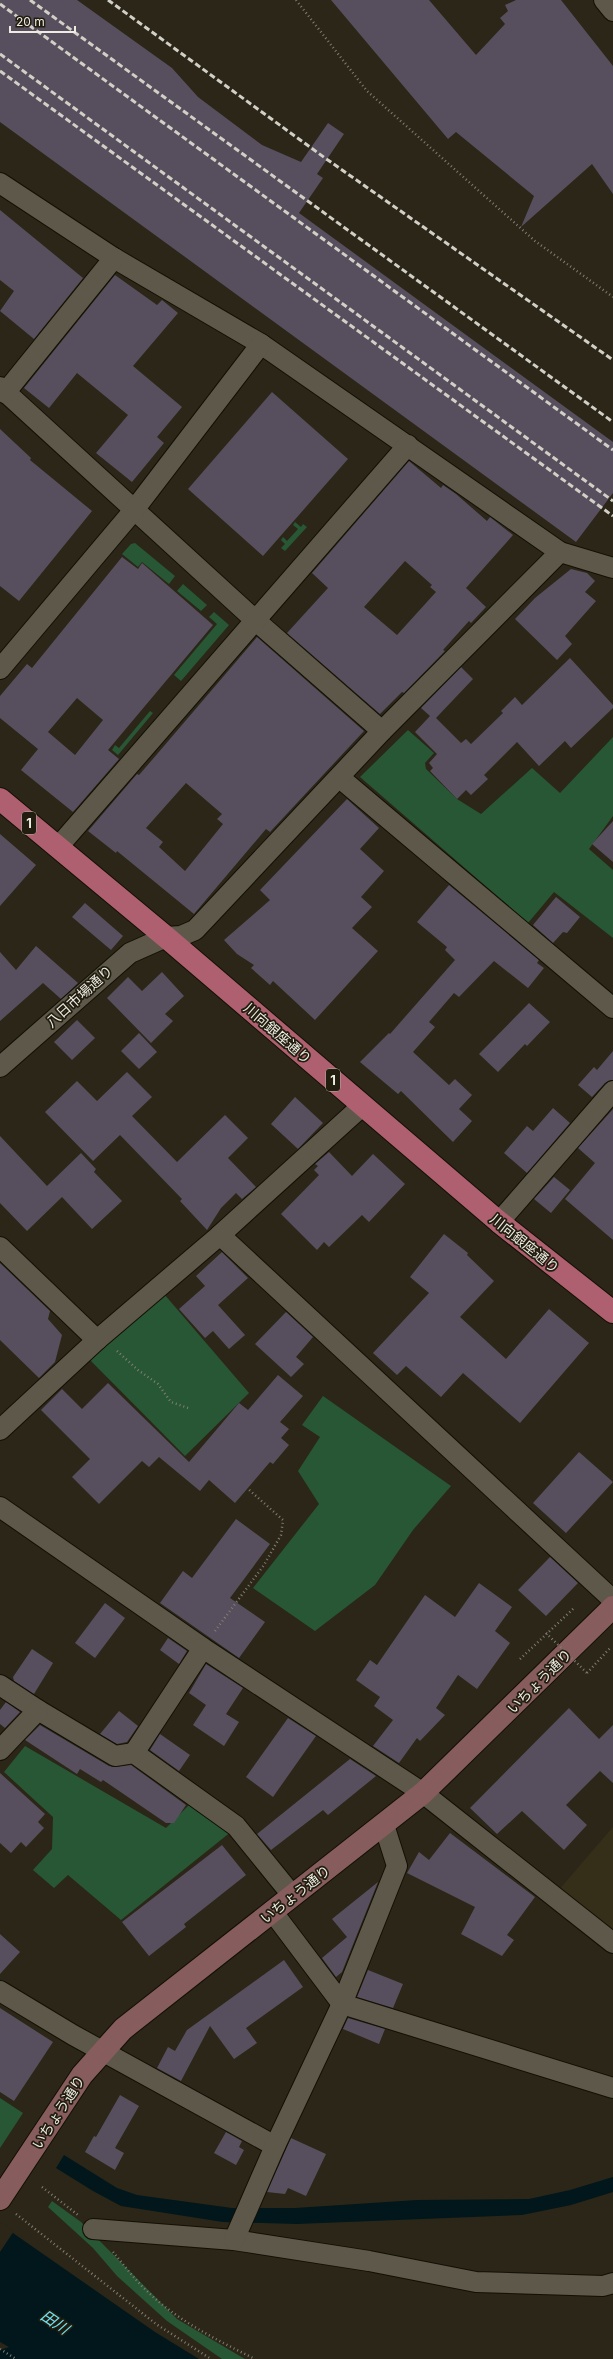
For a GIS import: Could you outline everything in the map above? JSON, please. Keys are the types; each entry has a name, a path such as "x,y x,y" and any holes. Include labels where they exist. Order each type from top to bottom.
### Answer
{"main road":[{"name":"川向銀座通り","path":"0,799 166,937 499,1222 613,1312"}],"street":[{"path":"604,0 613,11"},
{"path":"0,183 114,258 262,344 560,552 613,568"},
{"path":"114,258 3,390 255,620 382,731"},
{"path":"0,669 134,510 262,344"},
{"path":"58,847 408,445"},
{"name":"八日市場通り","path":"0,1067 115,963 140,947 166,937 181,936 196,930 340,778 382,731 560,552"},
{"path":"340,778 613,1008"},
{"path":"499,1222 613,1090"},
{"path":"0,1430 97,1340 220,1235 362,1106"},
{"path":"220,1235 613,1600"},
{"path":"0,1247 97,1340"},
{"path":"0,1508 203,1648 423,1793 613,1943"},
{"name":"いちょう通り","path":"6,2205 47,2129 82,2075 102,2050 123,2029 423,1793 613,1607"},
{"path":"134,1753 203,1648"},
{"path":"0,1685 38,1710 115,1756 134,1753 236,1826 292,1895"},
{"path":"0,1750 38,1710"},
{"path":"234,2240 275,2146 342,2004 397,1866 384,1825"},
{"path":"272,1911 342,2004 613,2088"},
{"path":"0,1991 102,2050 275,2146"},
{"path":"93,2230 234,2240 369,2261 476,2282 603,2286 613,2284"}],"path":[{"path":"296,0 372,97 535,241 613,297"},
{"path":"97,1340 115,1349 138,1370 158,1384 171,1402 188,1408"},
{"path":"203,1648 264,1565 281,1536 283,1520 247,1488"},
{"path":"520,1660 546,1633 574,1608"},
{"path":"546,1633 587,1673 611,1647"},
{"path":"42,2186 93,2230 148,2292 210,2337 255,2359"},
{"path":"6,2205 156,2324 211,2359"},
{"path":"1,2349 16,2359"}],"shaded area":[{"path":"613,1827 613,1933 558,1891"}],"green space":[{"path":"295,522 301,527 303,524 307,527 285,551 281,548 285,544 281,540 283,537 287,541 298,529 293,525"},
{"path":"135,543 175,576 169,584 142,562 138,567 122,554 131,544"},
{"path":"183,584 207,605 201,611 177,591"},
{"path":"214,612 229,625 181,681 174,675 217,624 209,617"},
{"path":"150,711 153,713 118,755 112,750 115,745 119,748"},
{"path":"408,730 434,753 425,763 426,769 457,799 481,814 532,768 560,793 613,737 613,816 589,849 613,870 613,938 554,892 528,923 360,777"},
{"path":"164,1294 249,1393 185,1456 89,1359"},
{"path":"323,1396 451,1486 413,1530 375,1585 315,1631 253,1588 319,1504 298,1471 320,1437 302,1425"},
{"path":"25,1746 166,1828 190,1804 232,1831 121,1920 68,1875 54,1888 33,1870 52,1849 53,1817 4,1772"},
{"path":"0,2098 23,2113 0,2148"},
{"path":"52,2201 81,2222 177,2319 245,2359 222,2359 167,2321 117,2276 93,2248 48,2207"}],"water":[{"path":"64,2155 117,2188 137,2195 232,2208 295,2208 417,2200 529,2199 570,2190 613,2177 613,2192 571,2205 522,2215 297,2224 223,2222 121,2206 56,2168"},
{"name":"田川","path":"0,2224 155,2332 199,2359 0,2359 0,2350 9,2347 0,2342"}],"pier":[{"path":"0,2222 14,2231 0,2252"}],"building":[{"path":"0,0 77,0 172,68 198,97 262,145 301,162 328,123 344,134 317,174 323,178 299,213 613,442 613,493 576,542 0,122"},
{"path":"331,0 429,0 476,55 505,24 500,18 508,11 505,5 516,0 561,0 613,66 613,194 592,164 521,227 534,196 456,132 448,139"},
{"path":"0,210 83,278 34,339 0,311 14,291 0,280"},
{"path":"115,275 157,305 162,300 178,313 133,366 182,407 157,437 164,443 132,482 96,453 128,415 77,373 49,408 24,388"},
{"path":"272,392 348,459 263,556 188,489"},
{"path":"0,429 31,458 30,460 92,511 19,601 0,586"},
{"path":"409,461 441,488 443,485 456,494 487,521 490,517 513,535 466,588 486,607 471,623 469,621 443,650 445,651 404,693 402,692 380,714 287,633 328,588 312,573","holes":["405,561 432,585 430,587 436,592 397,635 364,607"]},
{"path":"122,557 138,569 142,563 213,625 108,750 119,759 73,812 21,770 38,749 0,718 0,696 27,664 32,668","holes":["77,698 103,720 75,755 48,732"]},
{"path":"571,569 587,573 595,581 585,592 596,601 565,636 572,644 557,660 515,619 535,598"},
{"path":"257,637 364,731 270,832 266,829 194,914 117,851 116,853 88,831 137,774 139,775","holes":["186,783 222,814 217,819 223,824 185,871 159,847 163,842 146,828"]},
{"path":"570,658 613,705 613,708 571,748 565,741 539,766 517,742 484,775 488,779 471,795 466,790 457,799 430,771 433,768 429,763 437,754 415,732 430,716 421,708 461,667 473,679 436,718 461,743 466,739 471,744 503,713 501,711 515,697 522,705"},
{"path":"347,799 379,828 360,849 384,871 361,897 372,907 352,928 378,951 315,1020 273,981 270,985 251,968 254,965 237,954 224,940 270,900 260,890"},
{"path":"613,821 613,862 592,844"},
{"path":"0,834 36,865 0,906"},
{"path":"449,885 539,960 537,963 544,968 528,988 494,961 459,997 454,993 429,1022 435,1027 413,1052 449,1085 455,1079 472,1095 459,1109 472,1121 453,1142 401,1091 398,1094 360,1062 389,1033 390,1034 455,960 445,950 447,947 417,922"},
{"path":"556,897 580,917 567,933 563,932 553,943 533,925"},
{"path":"85,903 123,936 111,950 72,917"},
{"path":"36,946 78,983 61,999 43,983 0,1021 0,952 16,970"},
{"path":"162,972 184,996 165,1014 173,1021 151,1043 107,998 128,977 142,991"},
{"path":"529,1003 550,1022 527,1046 525,1044 498,1072 479,1054"},
{"path":"77,1020 95,1038 72,1060 54,1042"},
{"path":"139,1033 157,1052 139,1069 121,1051"},
{"path":"613,1051 613,1080 605,1083 592,1097 578,1085 594,1067 597,1070"},
{"path":"127,1072 152,1097 132,1116 177,1162 225,1115 248,1138 228,1158 256,1187 242,1199 236,1193 221,1208 207,1230 180,1201 182,1199 120,1135 93,1161 45,1112 77,1081 97,1101"},
{"path":"295,1097 323,1123 298,1149 271,1124"},
{"path":"553,1108 570,1123 527,1173 504,1153 527,1126 533,1131"},
{"path":"613,1109 613,1240 565,1199 595,1163 578,1148"},
{"path":"0,1136 47,1186 81,1153 96,1169 94,1172 122,1201 92,1229 62,1197 27,1231 0,1203"},
{"path":"329,1152 352,1176 373,1154 405,1184 369,1222 362,1215 329,1247 324,1242 317,1250 281,1214 319,1175 314,1170 318,1166 315,1164"},
{"path":"554,1177 570,1190 551,1213 534,1199"},
{"path":"444,1234 468,1253 467,1255 494,1281 460,1317 506,1359 549,1309 589,1343 520,1423 463,1373 441,1397 406,1366 397,1375 373,1353 429,1293 410,1277"},
{"path":"222,1252 248,1278 218,1305 245,1335 229,1349 213,1331 205,1338 179,1309 205,1286 196,1276"},
{"path":"0,1263 50,1311 48,1319 62,1335 55,1362 39,1378 0,1340"},
{"path":"286,1312 313,1337 296,1357 304,1364 291,1377 255,1344"},
{"path":"278,1375 303,1396 280,1422 289,1429 281,1438 289,1445 273,1464 270,1462 235,1503 209,1480 200,1491 159,1457 149,1467 142,1461 99,1504 72,1477 90,1459 41,1410 62,1389 82,1409 108,1383 189,1462 239,1403 248,1410"},
{"path":"579,1452 613,1482 566,1533 533,1503"},
{"path":"236,1519 270,1544 230,1598 265,1622 239,1658 160,1603 183,1571 192,1578"},
{"path":"550,1557 578,1583 546,1616 518,1590"},
{"path":"479,1583 512,1607 495,1631 510,1643 477,1689 458,1675 436,1708 445,1715 420,1741 417,1738 399,1763 373,1746 393,1720 374,1706 380,1697 356,1680 370,1660 377,1665 425,1595 455,1617"},
{"path":"105,1603 125,1618 95,1658 75,1643"},
{"path":"168,1638 187,1651 179,1664 160,1650"},
{"path":"32,1649 53,1663 34,1694 14,1681 13,1677"},
{"path":"206,1664 243,1688 226,1714 239,1722 224,1746 193,1725 206,1705 189,1693"},
{"path":"6,1702 20,1712 5,1728 0,1724 0,1710"},
{"path":"569,1708 599,1739 613,1725 613,1783 600,1771 566,1805 587,1825 564,1850 522,1811 497,1834 470,1808"},
{"path":"119,1711 138,1726 127,1742 117,1744 100,1734"},
{"path":"288,1718 316,1736 273,1797 246,1777"},
{"path":"40,1725 109,1766 117,1767 131,1765 186,1805 174,1823 166,1823 103,1780 101,1782 80,1769 77,1774 25,1740"},
{"path":"160,1734 190,1755 179,1771 150,1750"},
{"path":"350,1759 376,1776 328,1815 323,1810 271,1850 257,1834"},
{"path":"0,1773 45,1814 38,1822 44,1828 26,1847 21,1842 11,1853 0,1843"},
{"path":"450,1833 535,1897 507,1935 514,1940 502,1956 461,1934 475,1907 407,1873 419,1852 429,1860"},
{"path":"222,1845 246,1875 184,1924 186,1927 149,1956 122,1922"},
{"path":"378,1882 342,1972 336,1977 322,1958 347,1937 332,1919"},
{"path":"0,1934 20,1952 0,1974"},
{"path":"284,1960 303,1987 246,2028 257,2043 234,2059 210,2026 181,2081 157,2068 168,2047 175,2051 187,2030"},
{"path":"368,1970 403,1984 393,2008 357,1997"},
{"path":"0,2008 53,2042 14,2101 0,2092"},
{"path":"348,2018 385,2029 379,2044 343,2029"},
{"path":"120,2095 139,2106 115,2148 124,2153 115,2170 85,2152 94,2136 96,2137"},
{"path":"226,2132 242,2141 239,2147 244,2150 236,2165 214,2153"},
{"path":"291,2138 326,2154 306,2196 288,2188 285,2194 267,2192"}],"railway":[{"path":"30,0 613,422"},
{"path":"108,0 325,158 613,360"},
{"path":"0,4 613,450"},
{"path":"0,54 613,501"},
{"path":"0,71 613,516"}]}
